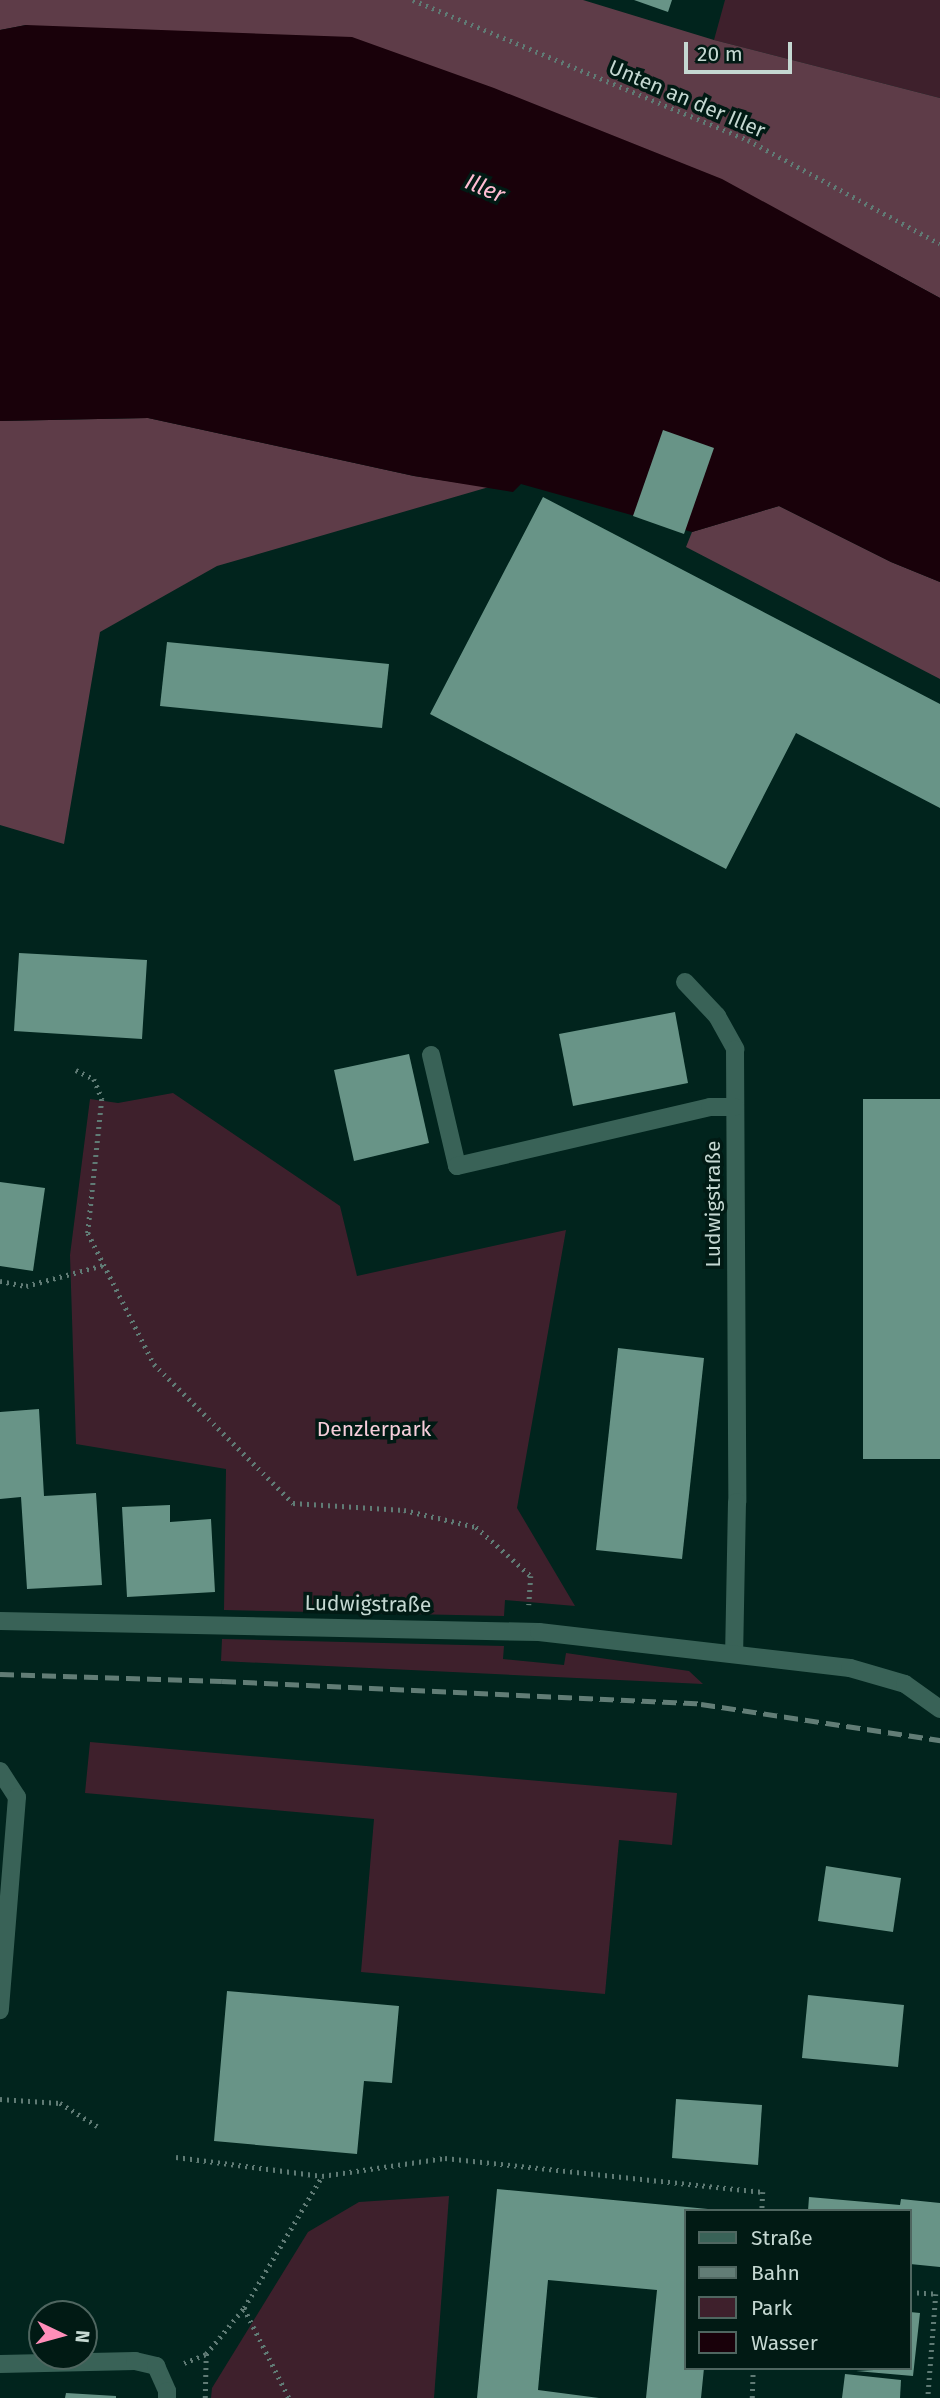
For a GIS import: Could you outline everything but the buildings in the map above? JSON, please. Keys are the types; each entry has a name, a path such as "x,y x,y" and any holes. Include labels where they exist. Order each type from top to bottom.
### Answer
{"street":[{"name":"Ludwigstraße","path":"685,982 718,1016 735,1049 737,1502 734,1654"},
{"path":"431,1055 457,1166 710,1107 735,1107"},
{"name":"Ludwigstraße","path":"0,1621 527,1632 850,1668 905,1684 940,1709"},
{"path":"0,1771 17,1797 0,2010"},
{"path":"0,2364 135,2361 156,2367 167,2391 167,2398"}],"path":[{"name":"Unten an der Iller","path":"413,0 748,140 940,244"},
{"path":"76,1070 94,1079 102,1099 88,1233 155,1364 293,1503 404,1510 476,1527 531,1576 527,1632"},
{"path":"0,1281 26,1286 104,1265"},
{"path":"0,2099 60,2103 97,2126"},
{"path":"176,2157 322,2176 445,2158 763,2192 762,2209"},
{"path":"205,2398 206,2354 244,2308 322,2176"},
{"path":"912,2291 936,2294 928,2398"},
{"path":"244,2308 289,2398"},
{"path":"752,2398 753,2370"}],"green space":[{"path":"725,0 940,0 940,98 714,40"},
{"name":"Denzlerpark","path":"173,1093 340,1206 357,1276 566,1230 517,1508 575,1606 505,1600 504,1616 224,1610 226,1469 76,1444 70,1255 90,1099 118,1103"},
{"path":"222,1639 504,1646 503,1659 564,1665 566,1653 689,1671 703,1684 221,1661"},
{"path":"90,1742 677,1793 672,1845 619,1840 605,1994 361,1972 374,1819 85,1793"},
{"path":"449,2196 434,2398 211,2398 212,2388 308,2232 359,2202"}],"shaded area":[{"path":"0,0 583,0 714,40 940,98 940,298 868,259 26,25 0,30"},
{"path":"148,418 414,476 489,487 217,566 100,632 64,844 0,825 0,421"},
{"path":"779,506 891,562 940,582 940,679 686,547 692,532"}],"water":[{"name":"Iller","path":"26,25 352,37 494,88 722,179 940,298 940,582 891,562 779,506 692,532 521,484 513,492 414,476 148,418 0,421 0,30"}],"railway":[{"path":"0,1674 222,1681 701,1704 940,1740"}]}
